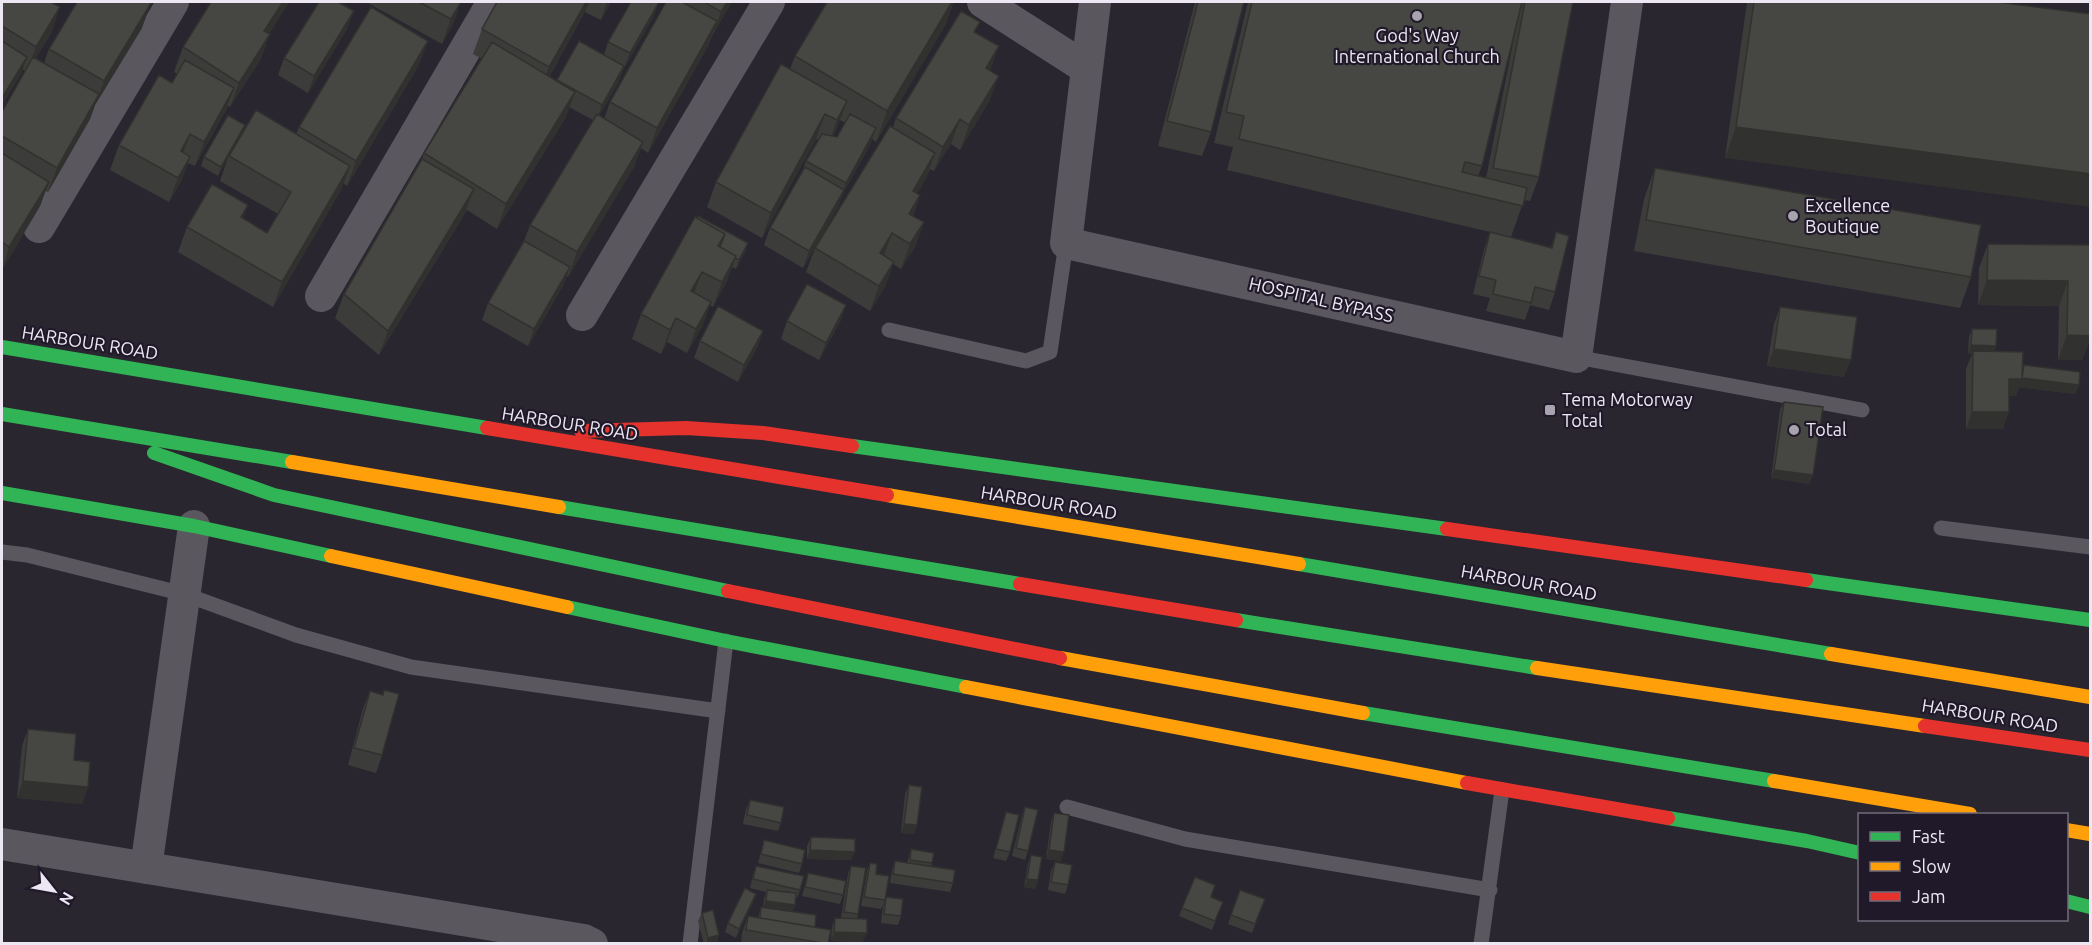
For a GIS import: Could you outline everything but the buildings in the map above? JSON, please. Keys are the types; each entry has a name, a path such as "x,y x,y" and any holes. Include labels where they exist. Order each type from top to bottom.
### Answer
{"main road":[{"name":"HARBOUR ROAD","path":"2,347 265,389 531,437 1185,543 2091,697"},
{"name":"HARBOUR ROAD","path":"2,414 1424,651 2091,750"},
{"path":"531,437 595,429 686,428 763,433 2091,620"},
{"path":"97,430 202,472 274,495 786,604 1259,696 1964,813"},
{"path":"2,493 194,526 726,641 1502,790 1807,841 1858,853"},
{"path":"2068,830 2091,834"},
{"path":"2068,901 2091,907"}],"street":[{"path":"321,296 493,2"},
{"path":"582,315 769,2"},
{"path":"983,2 1086,68"},
{"path":"1066,243 1095,2"},
{"path":"1576,357 1627,2"},
{"path":"39,226 155,13"},
{"name":"HOSPITAL BYPASS","path":"1066,243 1576,357"},
{"path":"146,868 194,526"},
{"path":"2,844 584,940 592,944"}],"lane":[{"path":"889,330 1026,361 1050,352 1066,243"},
{"name":"HOSPITAL BYPASS","path":"1576,357 1862,410"},
{"path":"1941,528 2091,547"},
{"path":"2,552 27,555 184,594 296,635 411,667 718,711"},
{"path":"690,944 726,641"},
{"path":"1481,944 1502,790"},
{"path":"1067,807 1185,839 1490,890"}],"traffic: fast":[{"path":"2,347 487,428"},
{"path":"2,414 292,462"},
{"path":"852,446 1447,529"},
{"path":"154,453 274,495 728,591"},
{"path":"2,493 194,526 331,556"},
{"path":"559,507 1020,584"},
{"path":"1299,564 1831,654"},
{"path":"1806,580 2090,620"},
{"path":"567,607 726,641 966,687"},
{"path":"1236,620 1537,668"},
{"path":"1363,713 1774,781"},
{"path":"1668,818 1807,841 1858,853"},
{"path":"2068,902 2090,907"}],"traffic: slow":[{"path":"292,462 559,507"},
{"path":"887,495 1299,564"},
{"path":"331,556 567,607"},
{"path":"1831,654 2090,697"},
{"path":"1060,658 1363,713"},
{"path":"1537,668 1925,726"},
{"path":"966,687 1467,783"},
{"path":"1774,781 1964,813"},
{"path":"2068,830 2090,834"}],"traffic: jam":[{"path":"487,428 887,495"},
{"path":"581,431 686,428 763,433 852,446"},
{"path":"1447,529 1806,580"},
{"path":"1020,584 1236,620"},
{"path":"728,591 1060,658"},
{"path":"1925,726 2090,750"},
{"path":"1467,783 1668,818"}],"place":[{"name":"God's Way International Church","path":"1417,16"},
{"name":"Excellence Boutique","path":"1793,216"},
{"name":"Tema Motorway Total","path":"1550,410"},
{"name":"Total","path":"1794,430"}]}
